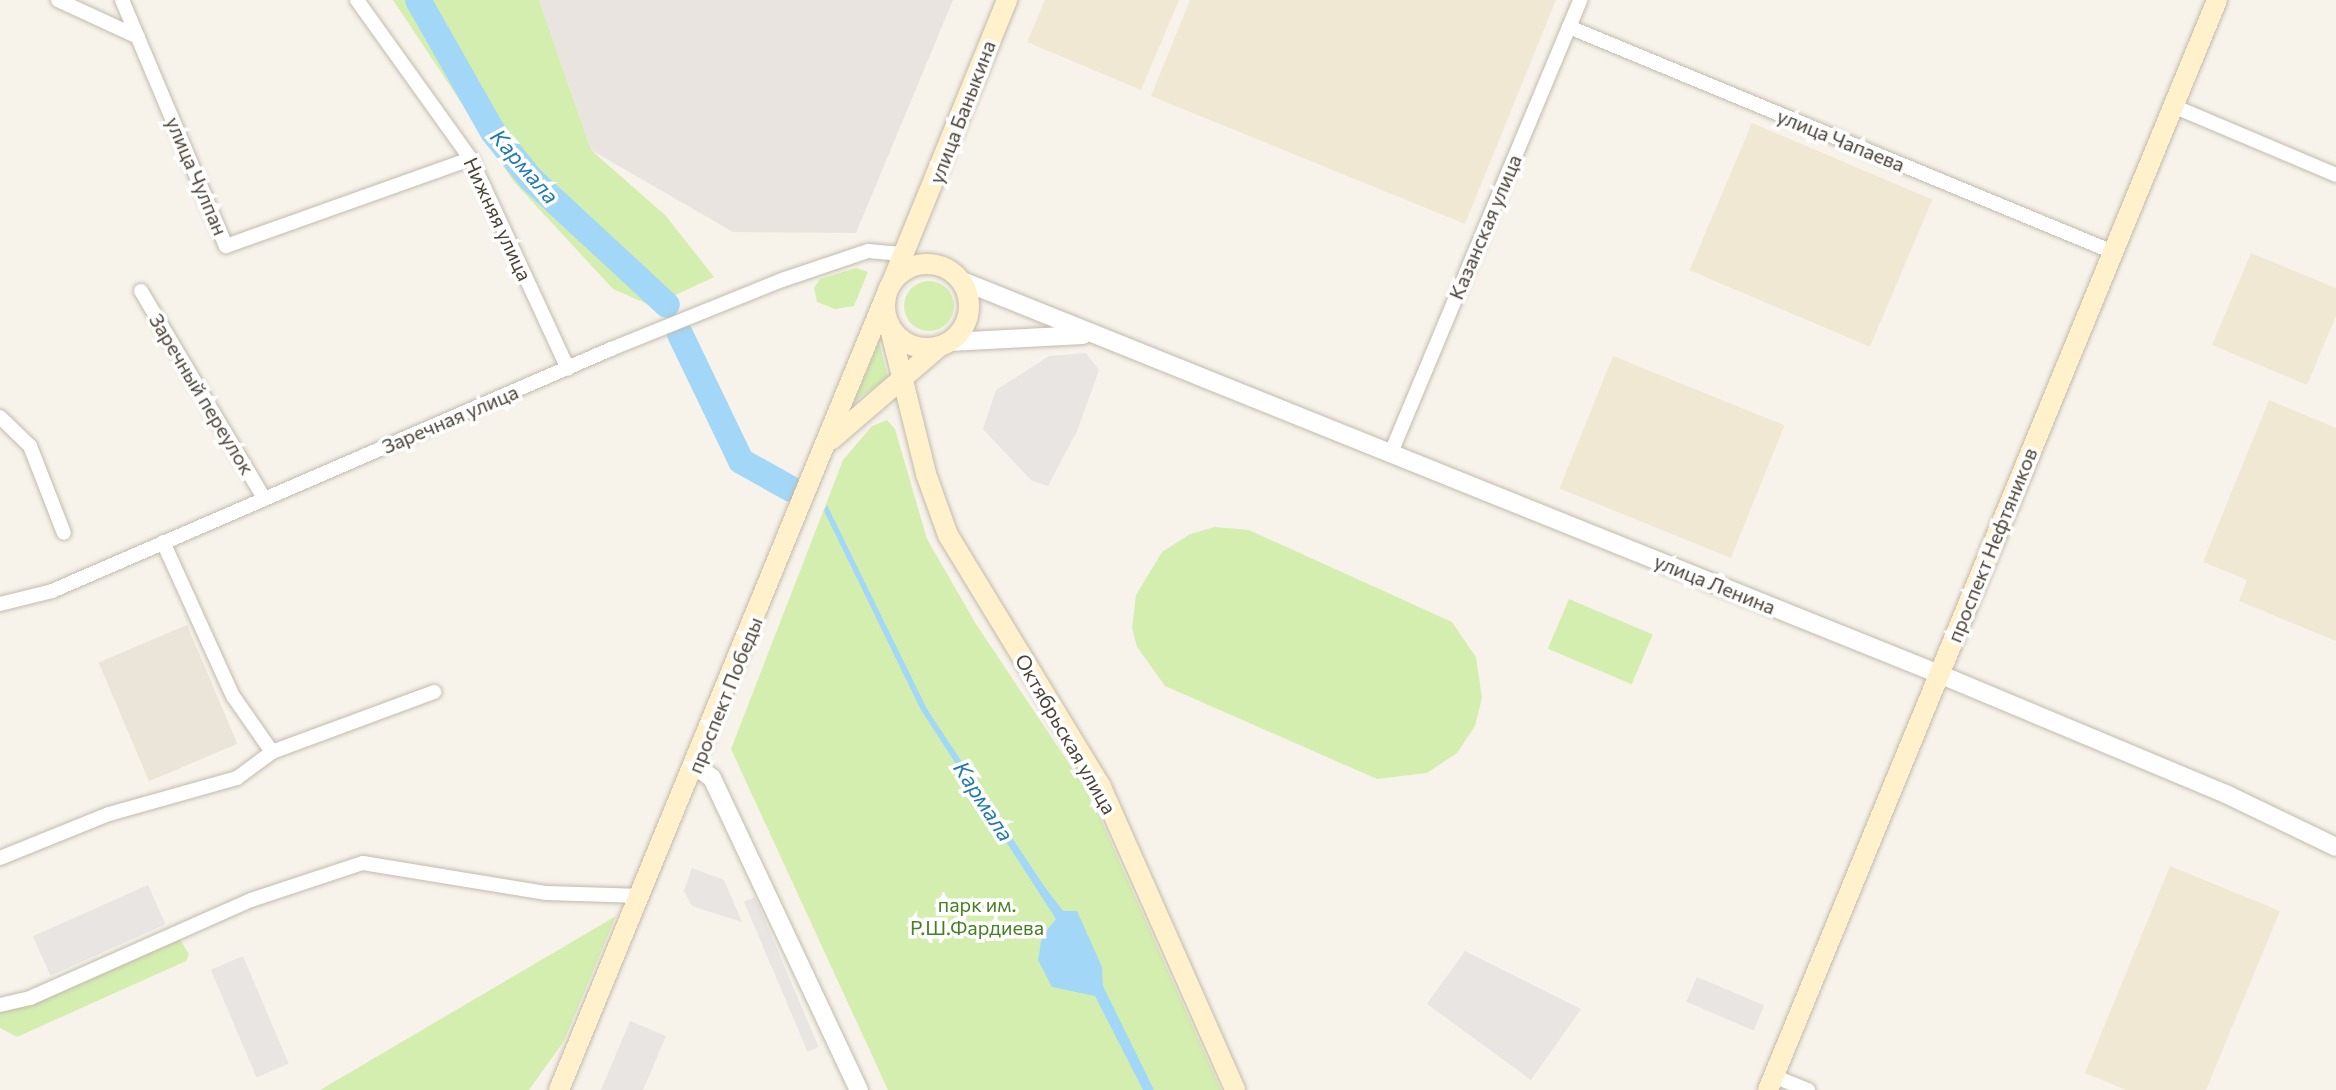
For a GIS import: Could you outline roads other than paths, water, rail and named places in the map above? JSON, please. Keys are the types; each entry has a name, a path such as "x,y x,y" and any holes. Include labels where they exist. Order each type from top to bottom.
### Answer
{"main road":[{"name":"улица Баныкина","path":"905,254 1007,0"},
{"name":"проспект Нефтяников","path":"1770,1083 2217,0"},
{"path":"918,225 930,264"},
{"name":"проспект Победы","path":"559,1090 696,766 905,254"},
{"path":"828,443 901,378 946,344 969,313 960,280 930,264 905,270 889,290 889,324 907,343 946,344"},
{"name":"Октябрьская улица","path":"889,324 901,378 948,535 1101,787 1235,1090"}],"street":[{"path":"58,0 138,37"},
{"name":"улица Чулпан","path":"122,0 226,246 471,159"},
{"name":"Нижняя улица","path":"357,0 471,159 568,369"},
{"name":"Казанская улица","path":"1390,455 1580,0"},
{"name":"улица Чапаева","path":"1569,27 2113,252"},
{"path":"2173,106 2336,175"},
{"name":"Заречная улица","path":"0,604 52,591 657,330 846,256 871,250 905,254"},
{"name":"улица Ленина","path":"960,280 1089,335 1939,674 2226,794 2336,847"},
{"name":"Заречный переулок","path":"141,291 264,498"},
{"path":"946,344 1089,335"},
{"path":"0,417 30,446 64,533"},
{"path":"163,542 233,696 272,752"},
{"path":"0,858 109,814 237,778 272,752 434,692"},
{"path":"696,766 712,778 859,1090"},
{"path":"0,1005 30,998 238,904 363,863 547,893 642,896"},
{"path":"1770,1083 1808,1090"}],"water":[{"path":"827,505 927,709 1044,886 1063,911 1077,911 1102,967 1103,986 1154,1090 1143,1090 1095,996 1052,987 1038,960 1042,936 1056,919 921,710 824,511"}],"waterway":[{"name":"Кармала","path":"418,0 493,132 531,179 667,305"},
{"name":"Кармала","path":"680,334 741,461 791,489"}],"park label":[{"name":"парк им. Р.Ш.Фардиева","path":"977,916"}]}
